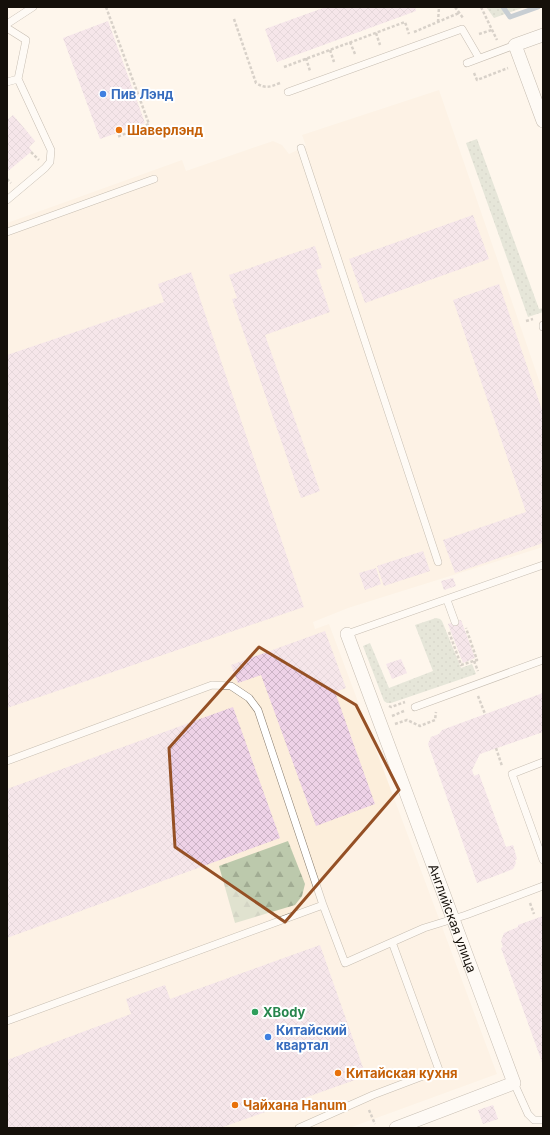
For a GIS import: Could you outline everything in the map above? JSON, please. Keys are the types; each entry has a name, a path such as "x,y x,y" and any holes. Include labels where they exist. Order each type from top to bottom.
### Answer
{"street":[{"path":"543,35 515,45 543,121"},
{"name":"Английская улица","path":"347,634 454,918 514,1083"},
{"path":"396,1128 514,1083"}],"lane":[{"path":"7,24 33,7"},
{"path":"7,28 26,40 18,79 51,150 50,162 45,168 7,200"},
{"path":"288,92 462,29 479,58"},
{"path":"466,63 515,45"},
{"path":"7,82 18,79"},
{"path":"301,148 438,562"},
{"path":"7,232 154,178"},
{"path":"347,634 543,565"},
{"path":"446,600 455,621"},
{"path":"415,707 543,660"},
{"path":"7,761 212,685 231,686 249,698 258,710 345,963 424,928 543,886"},
{"path":"543,762 512,774 543,860"},
{"path":"7,1021 324,905"},
{"path":"299,1128 373,1095 439,1070 392,942"},
{"path":"514,1083 528,1114 534,1120 543,1120"}],"path":[{"path":"106,7 149,124 117,136"},
{"path":"438,22 439,7"},
{"path":"481,7 501,50"},
{"path":"234,19 256,82 262,87 269,87 284,81"},
{"path":"284,67 405,22 409,34"},
{"path":"376,32 380,45"},
{"path":"350,42 355,54"},
{"path":"330,50 334,62"},
{"path":"306,58 310,71"},
{"path":"462,617 477,660 461,665 446,623 455,621 462,617"},
{"path":"478,694 485,714"},
{"path":"390,717 415,707"},
{"path":"496,748 502,766"},
{"path":"371,1114 375,1124"}],"highlighted area":[{"path":"259,647 356,705 399,790 285,922 175,847 169,748"}],"shaded area":[{"path":"439,90 543,392 543,547 348,608 313,622 315,629 329,624 497,1074 349,1128 7,1128 7,223 182,160 186,171 273,141 282,145 289,154 306,146 302,135"}],"green space":[{"path":"486,7 525,7 494,18"},
{"path":"477,139 539,309 543,308 543,312 528,317 466,143"},
{"path":"436,618 442,621 461,668 472,664 476,674 391,703 387,703 384,701 363,646 370,643 389,688 433,671 415,625"},
{"path":"288,841 305,884 302,896 295,905 235,923 219,866"}],"building":[{"path":"326,7 415,7 416,11 277,62 265,29"},
{"path":"108,21 145,123 100,139 63,38"},
{"path":"13,115 35,141 29,147 32,151 7,172 7,117 9,119"},
{"path":"473,215 489,259 365,303 349,259"},
{"path":"315,246 322,268 316,270 330,312 265,335 320,491 301,498 232,299 237,298 229,275"},
{"path":"191,272 304,607 7,708 7,355 164,302 158,284"},
{"path":"499,284 543,413 543,543 455,573 443,540 526,512 453,300"},
{"path":"423,551 430,571 384,586 377,566"},
{"path":"376,568 381,584 365,590 359,573"},
{"path":"453,578 456,586 444,590 441,581"},
{"path":"461,620 475,658 463,663 448,624"},
{"path":"325,631 346,688 335,692 375,804 316,826 261,675 238,683 231,665"},
{"path":"401,659 407,673 392,679 386,664"},
{"path":"543,693 543,732 480,754 472,770 474,776 479,774 506,847 513,845 517,859 515,860 516,863 513,869 477,883 428,744 431,737 439,734 442,730"},
{"path":"233,707 280,838 7,938 7,789"},
{"path":"543,916 543,1065 501,948 503,947 501,941 504,933 518,927 518,925"},
{"path":"320,945 366,1076 220,1128 7,1128 7,1060 131,1014 126,999 165,985 170,999"},
{"path":"493,1105 498,1119 483,1124 478,1110"}],"waterway":[{"path":"503,7 510,17 538,7"}],"place":[{"name":"Пив Лэнд","path":"103,94"},
{"name":"Шаверлэнд","path":"119,130"},
{"name":"XBody","path":"255,1012"},
{"name":"Китайский квартал","path":"268,1037"},
{"name":"Китайская кухня","path":"338,1073"},
{"name":"Чайхана Hanum","path":"235,1105"}]}
